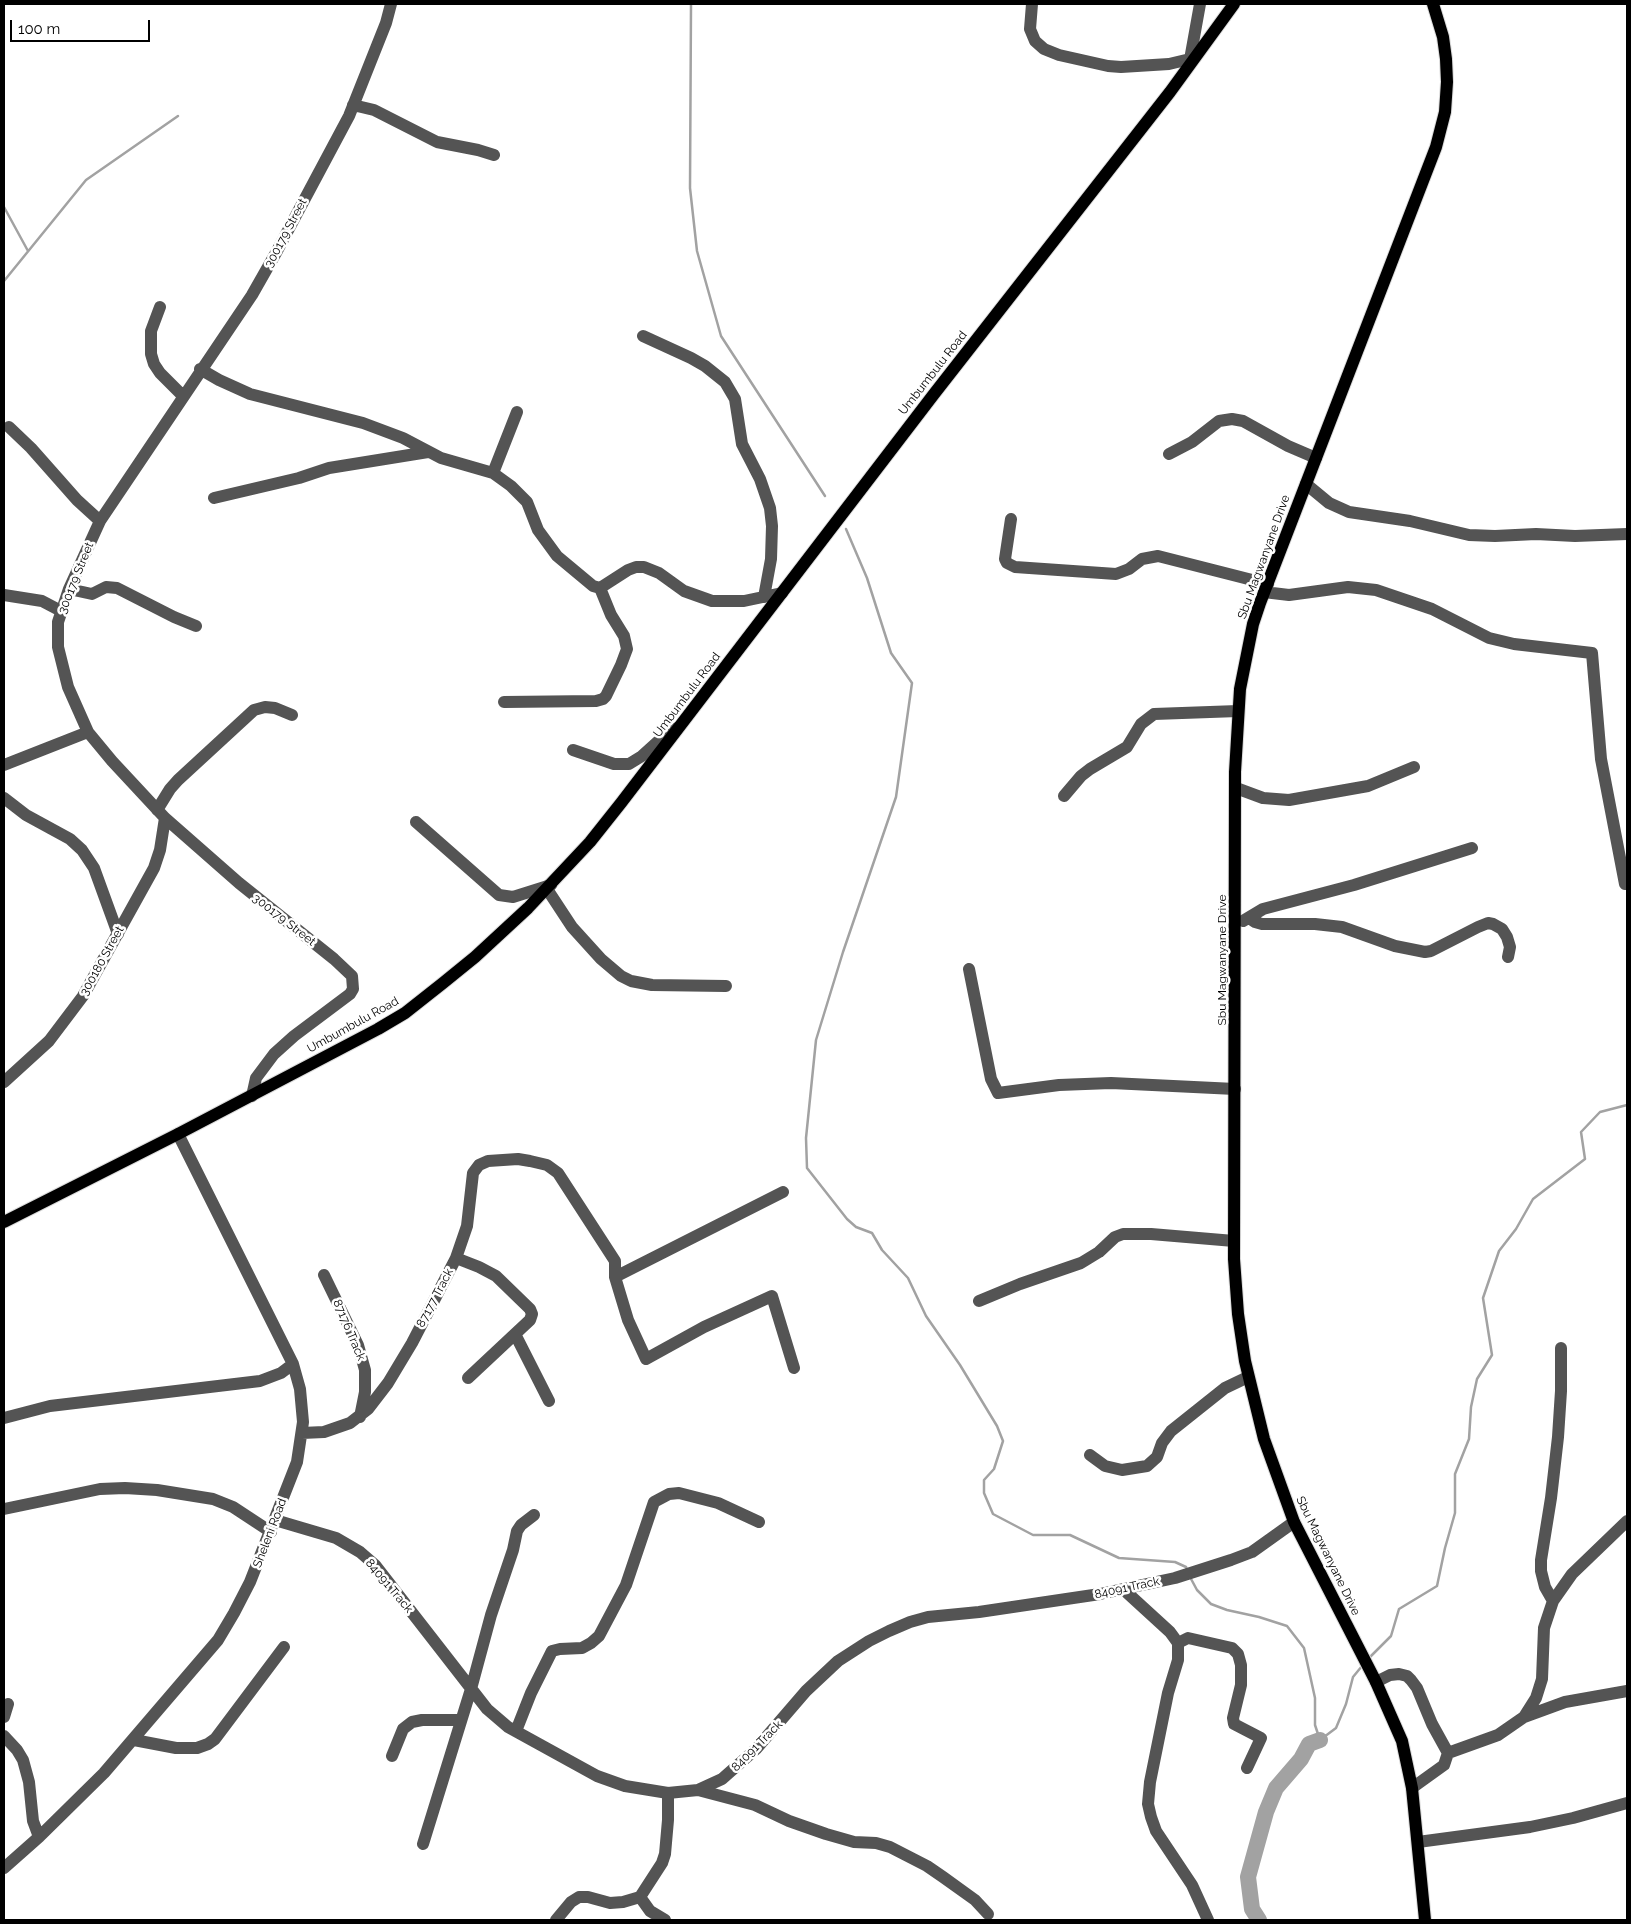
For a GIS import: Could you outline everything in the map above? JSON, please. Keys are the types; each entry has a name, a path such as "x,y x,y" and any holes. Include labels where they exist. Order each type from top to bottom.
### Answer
{"main road":[{"name":"Umbumbulu Road","path":"4,1222 355,1042 404,1012 475,957 549,887 590,842 682,725 1234,4"},
{"name":"Sbu Magwanyane Drive","path":"1425,1920 1412,1788 1402,1741 1375,1679 1294,1522 1264,1439 1248,1377 1238,1314 1234,1241 1235,772 1240,689 1254,624 1266,588 1436,147 1445,112 1447,82 1443,37 1433,4"}],"street":[{"name":"300179 Street","path":"252,1096 256,1078 274,1054 294,1036 350,994 353,982 352,976 334,959 238,883 161,814 112,762 88,732 71,694 63,670 57,634 61,610 100,521 264,276 349,116 386,23 391,4"},
{"path":"1032,4 1030,29 1035,41 1044,49 1059,55 1121,67 1189,63 1200,4"},
{"path":"353,105 374,110 431,140 494,155"},
{"path":"160,307 151,332 151,354 154,364 160,373 183,396"},
{"path":"643,336 705,366 725,382 735,399 742,444 760,480 770,508 772,526 771,559 764,597"},
{"path":"200,369 250,394 363,423 403,438 428,452 493,473 511,486 526,502 538,530 557,556 589,584 600,588 611,615 624,636 627,650 603,699 596,701 504,702"},
{"path":"493,473 517,412"},
{"path":"1169,454 1192,442 1219,421 1232,419 1243,421 1316,458"},
{"path":"9,427 31,448 77,500 100,521"},
{"path":"214,498 299,478 329,468 428,452"},
{"path":"1306,484 1329,503 1349,512 1410,521 1469,535 1536,534 1574,536 1627,534"},
{"path":"1011,519 1005,559 1007,563 1015,567 1116,574 1129,569 1142,559 1158,556 1289,594 1348,587 1376,590 1432,609 1489,638 1514,644 1592,653 1601,759 1625,884"},
{"path":"600,588 628,570 644,567 659,573 684,590 712,601 744,601 782,593"},
{"path":"69,589 92,594 106,587 117,588 196,626"},
{"path":"4,595 42,601 61,610"},
{"path":"161,814 166,795 178,780 254,710 260,707 275,708 292,716"},
{"path":"1064,796 1071,786 1090,769 1127,747 1141,724 1154,714 1238,711"},
{"path":"573,750 614,764 629,764 642,756 663,737 682,725"},
{"path":"4,765 88,732"},
{"path":"1236,788 1263,798 1289,800 1368,786 1414,767"},
{"path":"4,798 26,815 70,839 82,850 97,876 118,934"},
{"name":"300180 Street","path":"4,1082 50,1040 84,996 154,868 160,850 161,814"},
{"path":"416,822 499,895 513,897 549,887 572,927 611,968 631,981 652,985 726,986"},
{"path":"1235,922 1245,921 1263,909 1354,885 1472,848"},
{"path":"1249,918 1262,924 1315,924 1342,927 1395,946 1425,952 1431,951 1488,923 1502,929 1507,937 1510,947 1508,957"},
{"path":"969,969 989,1068 998,1093 1059,1085 1111,1083 1235,1089"},
{"name":"Sheleni Road","path":"4,1868 78,1800 134,1740 218,1640 244,1594 273,1526 297,1462 302,1433 300,1388 293,1364 178,1134"},
{"name":"87177 Track","path":"355,1420 368,1409 388,1383 416,1335 456,1258 467,1226 473,1173 479,1165 488,1161 518,1159 547,1165 558,1173 615,1261 615,1277"},
{"path":"783,1192 615,1277 628,1320 646,1359 704,1327 772,1296 794,1368"},
{"path":"980,1301 1020,1284 1081,1263 1099,1252 1114,1238 1123,1234 1151,1234 1234,1241"},
{"path":"456,1258 479,1266 496,1276 528,1305 532,1312 531,1318 468,1378"},
{"name":"87176 Track","path":"324,1275 358,1345 365,1370 365,1392 355,1420"},
{"path":"515,1334 549,1401"},
{"path":"1553,1601 1545,1587 1541,1571 1541,1560 1551,1498 1562,1391 1560,1348"},
{"path":"4,1418 50,1406 260,1381 281,1373 293,1364"},
{"path":"1090,1455 1105,1466 1122,1470 1148,1466 1157,1457 1162,1443 1171,1431 1225,1388 1248,1377"},
{"path":"302,1433 324,1432 355,1420"},
{"name":"84091 Track","path":"4,1509 100,1489 157,1490 213,1499 273,1526 336,1538 360,1552 382,1574 487,1709 516,1731 597,1776 625,1786 668,1793 698,1790 730,1774 756,1750 806,1691 824,1674 854,1650 910,1622 928,1617 1026,1606 1123,1589 1188,1573 1252,1552 1294,1522"},
{"path":"516,1731 552,1651 560,1648 582,1648 599,1636 626,1585 654,1502 668,1494 679,1493 718,1503 758,1522"},
{"path":"423,1844 471,1689 491,1615 514,1550 517,1531 521,1525 534,1516"},
{"path":"1524,1717 1536,1698 1542,1679 1544,1628 1553,1601 1572,1574 1627,1521"},
{"path":"1123,1589 1170,1632 1178,1643 1178,1660 1168,1694 1150,1782 1148,1804 1156,1831 1192,1885 1208,1920"},
{"path":"1178,1643 1188,1638 1232,1648 1238,1654 1242,1665 1241,1685 1233,1718 1234,1724 1261,1738 1247,1768"},
{"path":"134,1740 176,1748 197,1748 208,1744 215,1739 284,1647"},
{"path":"1375,1679 1399,1674 1411,1680 1417,1688 1432,1724 1448,1753 1446,1761 1441,1768 1412,1788"},
{"path":"1448,1753 1498,1735 1524,1717 1564,1702 1627,1690"},
{"path":"4,1717 8,1704"},
{"path":"392,1756 403,1729 412,1722 422,1720 461,1720"},
{"path":"4,1736 17,1750 23,1760 29,1782 33,1821 39,1837"},
{"path":"698,1790 755,1805 789,1821 826,1834 854,1842 876,1843 890,1847 927,1866 975,1900 988,1914"},
{"path":"556,1920 571,1902 579,1897 588,1897 610,1903 623,1902 640,1897 662,1863 665,1854 668,1793"},
{"path":"1418,1842 1530,1827 1626,1805"},
{"path":"640,1897 653,1914 665,1920"}],"waterway":[{"path":"691,4 690,188 697,251 721,336 825,496"},
{"path":"4,281 86,180 178,116"},
{"path":"4,207 28,251"},
{"path":"846,529 867,578 891,653 912,683 896,797 843,952 816,1040 806,1138 807,1168 847,1219 856,1227 872,1233 882,1250 908,1278 926,1316 960,1365 997,1426 1003,1441 994,1469 984,1480 984,1493 993,1514 1033,1535 1070,1535 1119,1558 1175,1562 1186,1567 1187,1570"},
{"path":"1369,1658 1391,1636 1399,1609 1437,1586 1455,1513 1455,1474 1469,1439 1471,1407 1477,1379 1492,1355 1483,1298 1499,1251 1516,1229 1533,1199 1585,1159 1581,1132 1600,1112 1627,1105"},
{"path":"1190,1577 1197,1590 1211,1604 1287,1626 1304,1648 1315,1698 1315,1725 1320,1740 1336,1728 1346,1704 1353,1677 1362,1666"},
{"path":"1259,1920 1252,1909 1248,1877 1266,1812 1276,1788 1301,1759 1309,1744 1320,1740"}]}
